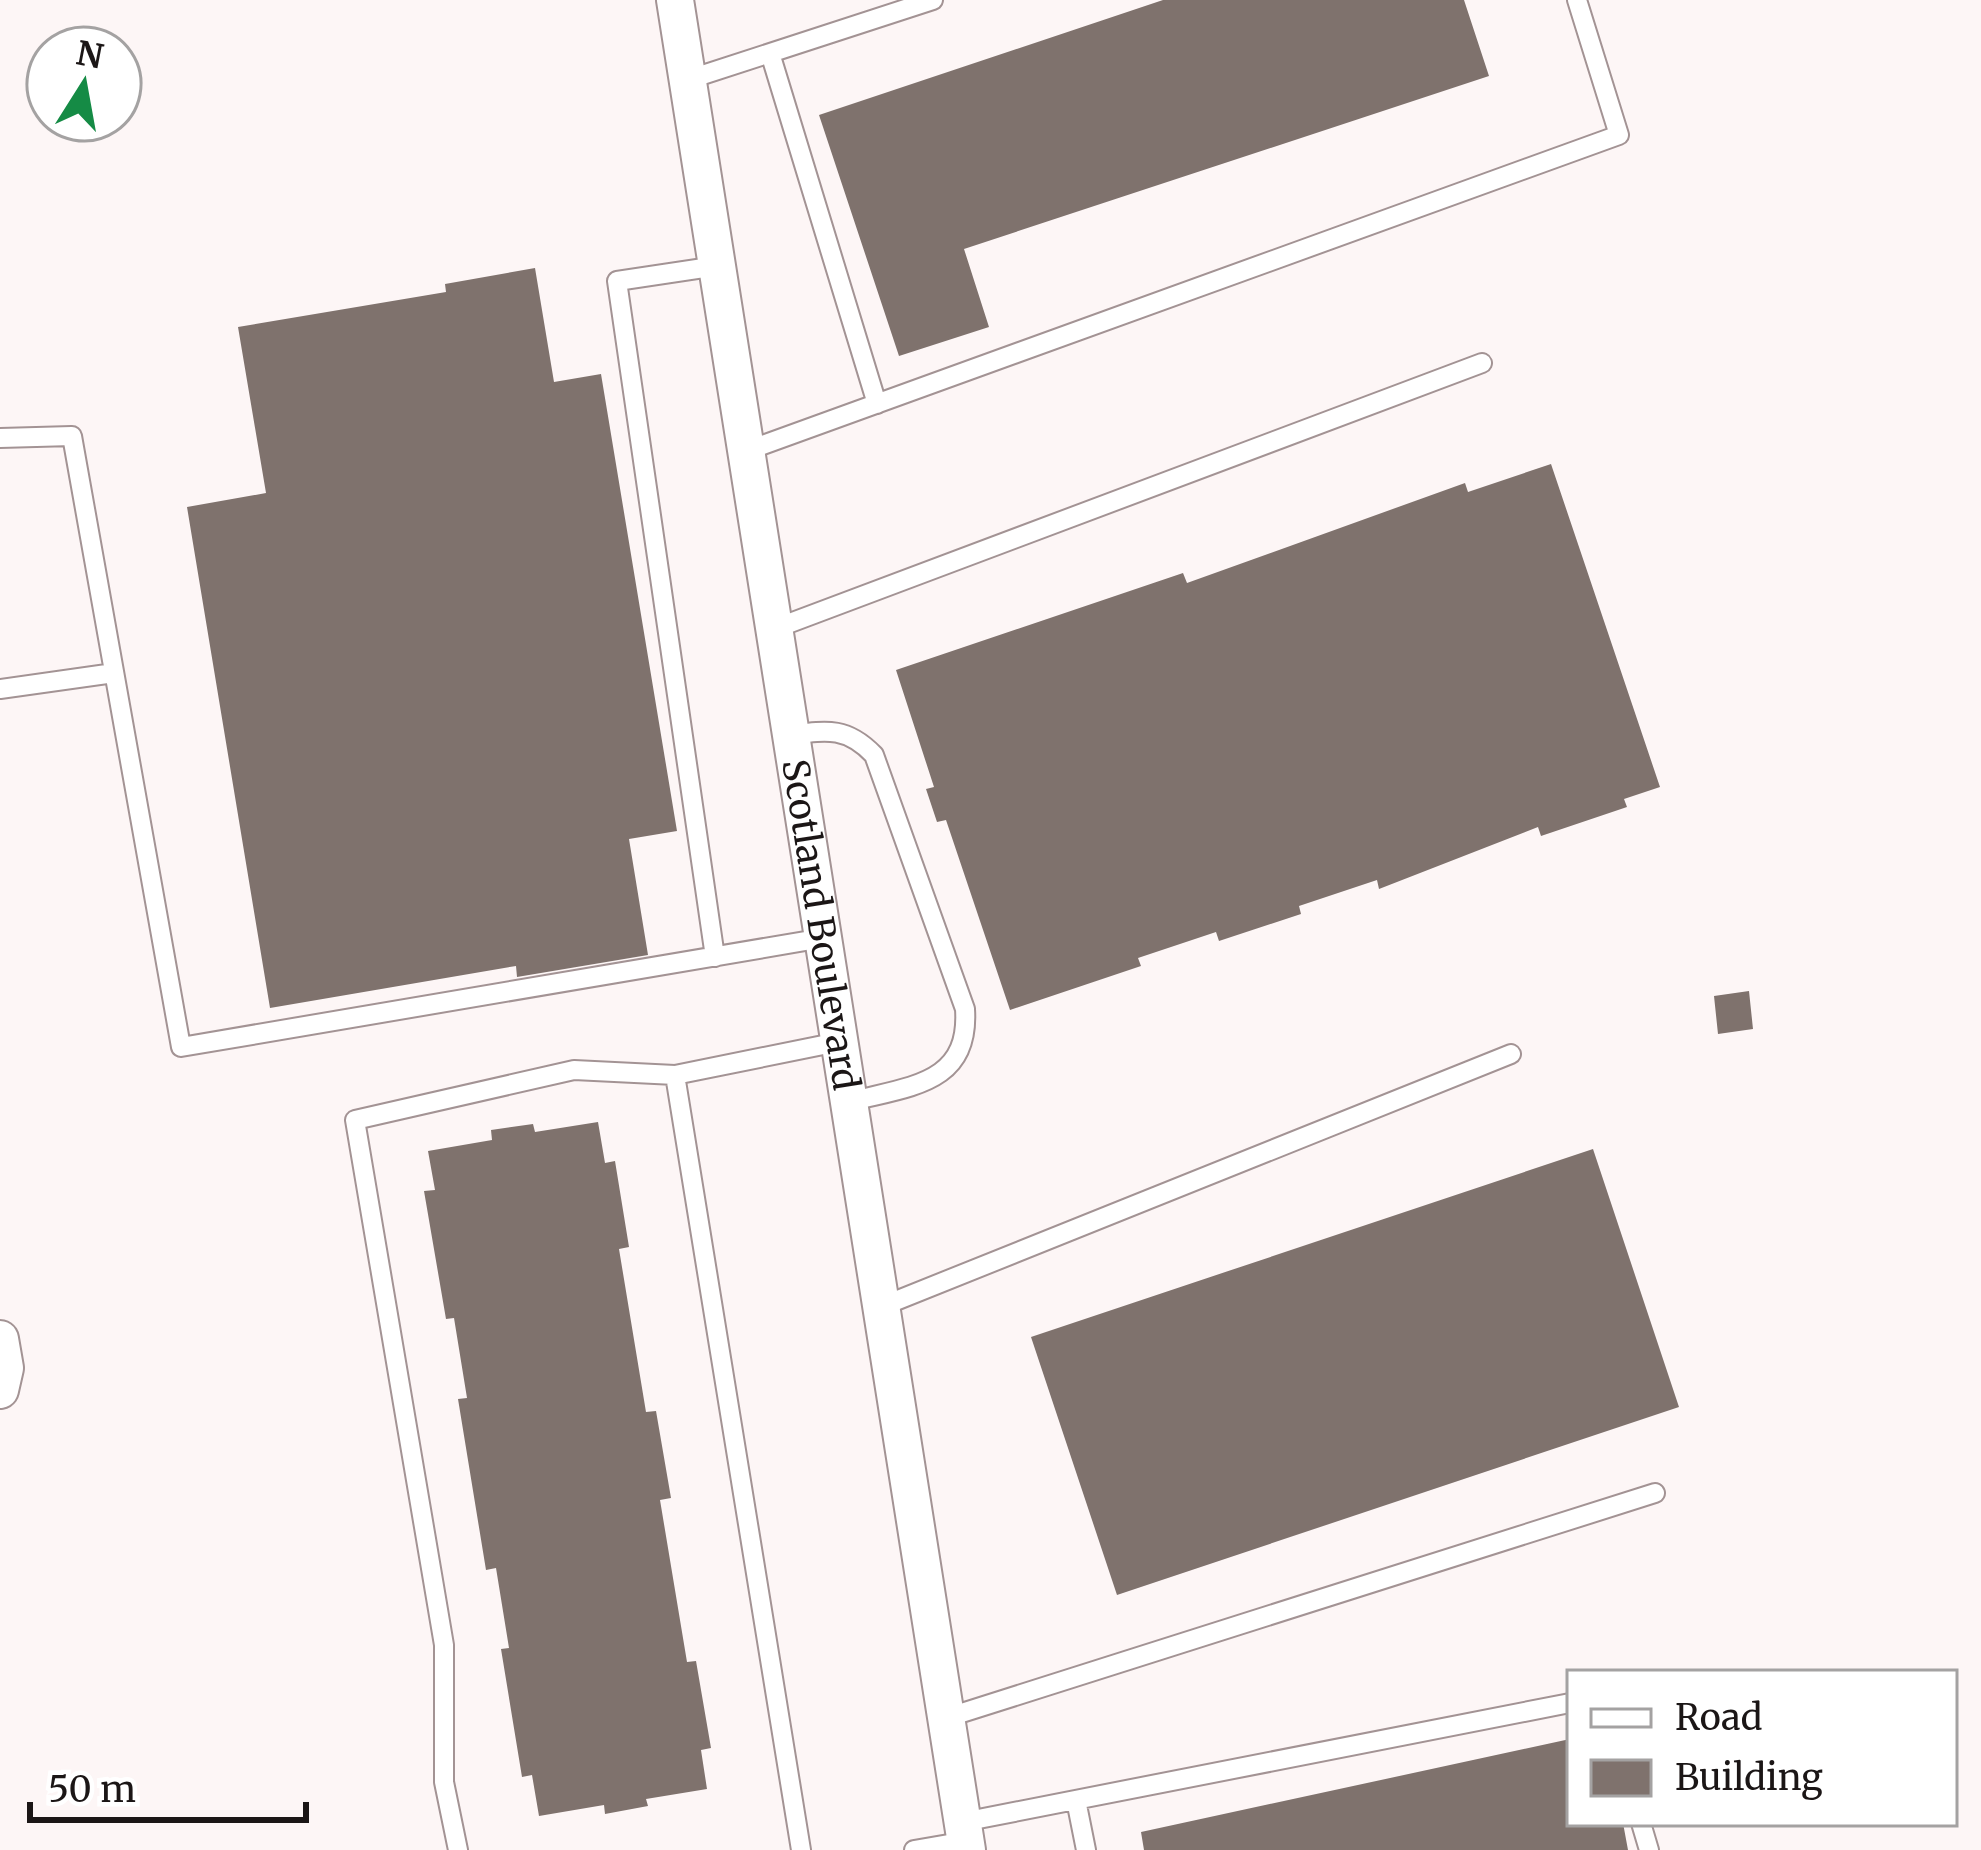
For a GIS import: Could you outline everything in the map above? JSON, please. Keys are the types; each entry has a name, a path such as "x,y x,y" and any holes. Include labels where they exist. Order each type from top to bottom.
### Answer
{"street":[{"name":"Scotland Boulevard","path":"675,0 838,1042 950,1717 965,1838"},
{"path":"0,1339 5,1368 0,1390"}],"lane":[{"path":"687,80 933,0"},
{"path":"746,451 1618,135 1577,0"},
{"path":"770,52 877,404"},
{"path":"715,957 617,281 717,266"},
{"path":"774,629 1482,363"},
{"path":"0,438 71,436 181,1047 823,938"},
{"path":"0,689 114,673"},
{"path":"791,735 835,729 856,736 874,755 965,1009 967,1040 950,1067 915,1084 849,1102"},
{"path":"458,1850 445,1782 444,1645 355,1120 574,1070 675,1075 838,1042"},
{"path":"883,1306 1511,1054"},
{"path":"675,1075 800,1850"},
{"path":"950,1717 1655,1492"},
{"path":"914,1850 1076,1800 1567,1704"},
{"path":"1076,1800 1086,1850"}],"building":[{"path":"1163,0 1464,0 1489,76 964,249 989,327 899,356 819,115"},
{"path":"535,268 554,382 601,374 677,831 629,839 648,955 517,977 516,966 270,1008 187,507 266,493 238,327 446,292 445,284"},
{"path":"1551,464 1660,787 1624,799 1627,807 1541,836 1538,827 1379,889 1377,880 1299,906 1301,914 1219,941 1216,932 1138,958 1141,966 1010,1010 946,820 937,822 926,789 934,787 896,670 1183,573 1187,583 1465,483 1468,492"},
{"path":"1749,991 1753,1029 1718,1034 1714,996"},
{"path":"598,1122 605,1163 615,1161 629,1247 619,1249 646,1412 656,1411 671,1498 660,1500 687,1662 696,1661 711,1748 701,1750 707,1789 646,1799 648,1806 605,1814 604,1805 539,1816 532,1775 522,1777 501,1649 509,1648 496,1568 486,1570 458,1399 467,1398 454,1318 446,1319 424,1191 435,1190 428,1151 492,1140 491,1130 533,1124 535,1132"},
{"path":"1593,1149 1679,1407 1117,1595 1031,1337"},
{"path":"1567,1740 1567,1826 1624,1826 1628,1850 1144,1850 1141,1832"}]}
